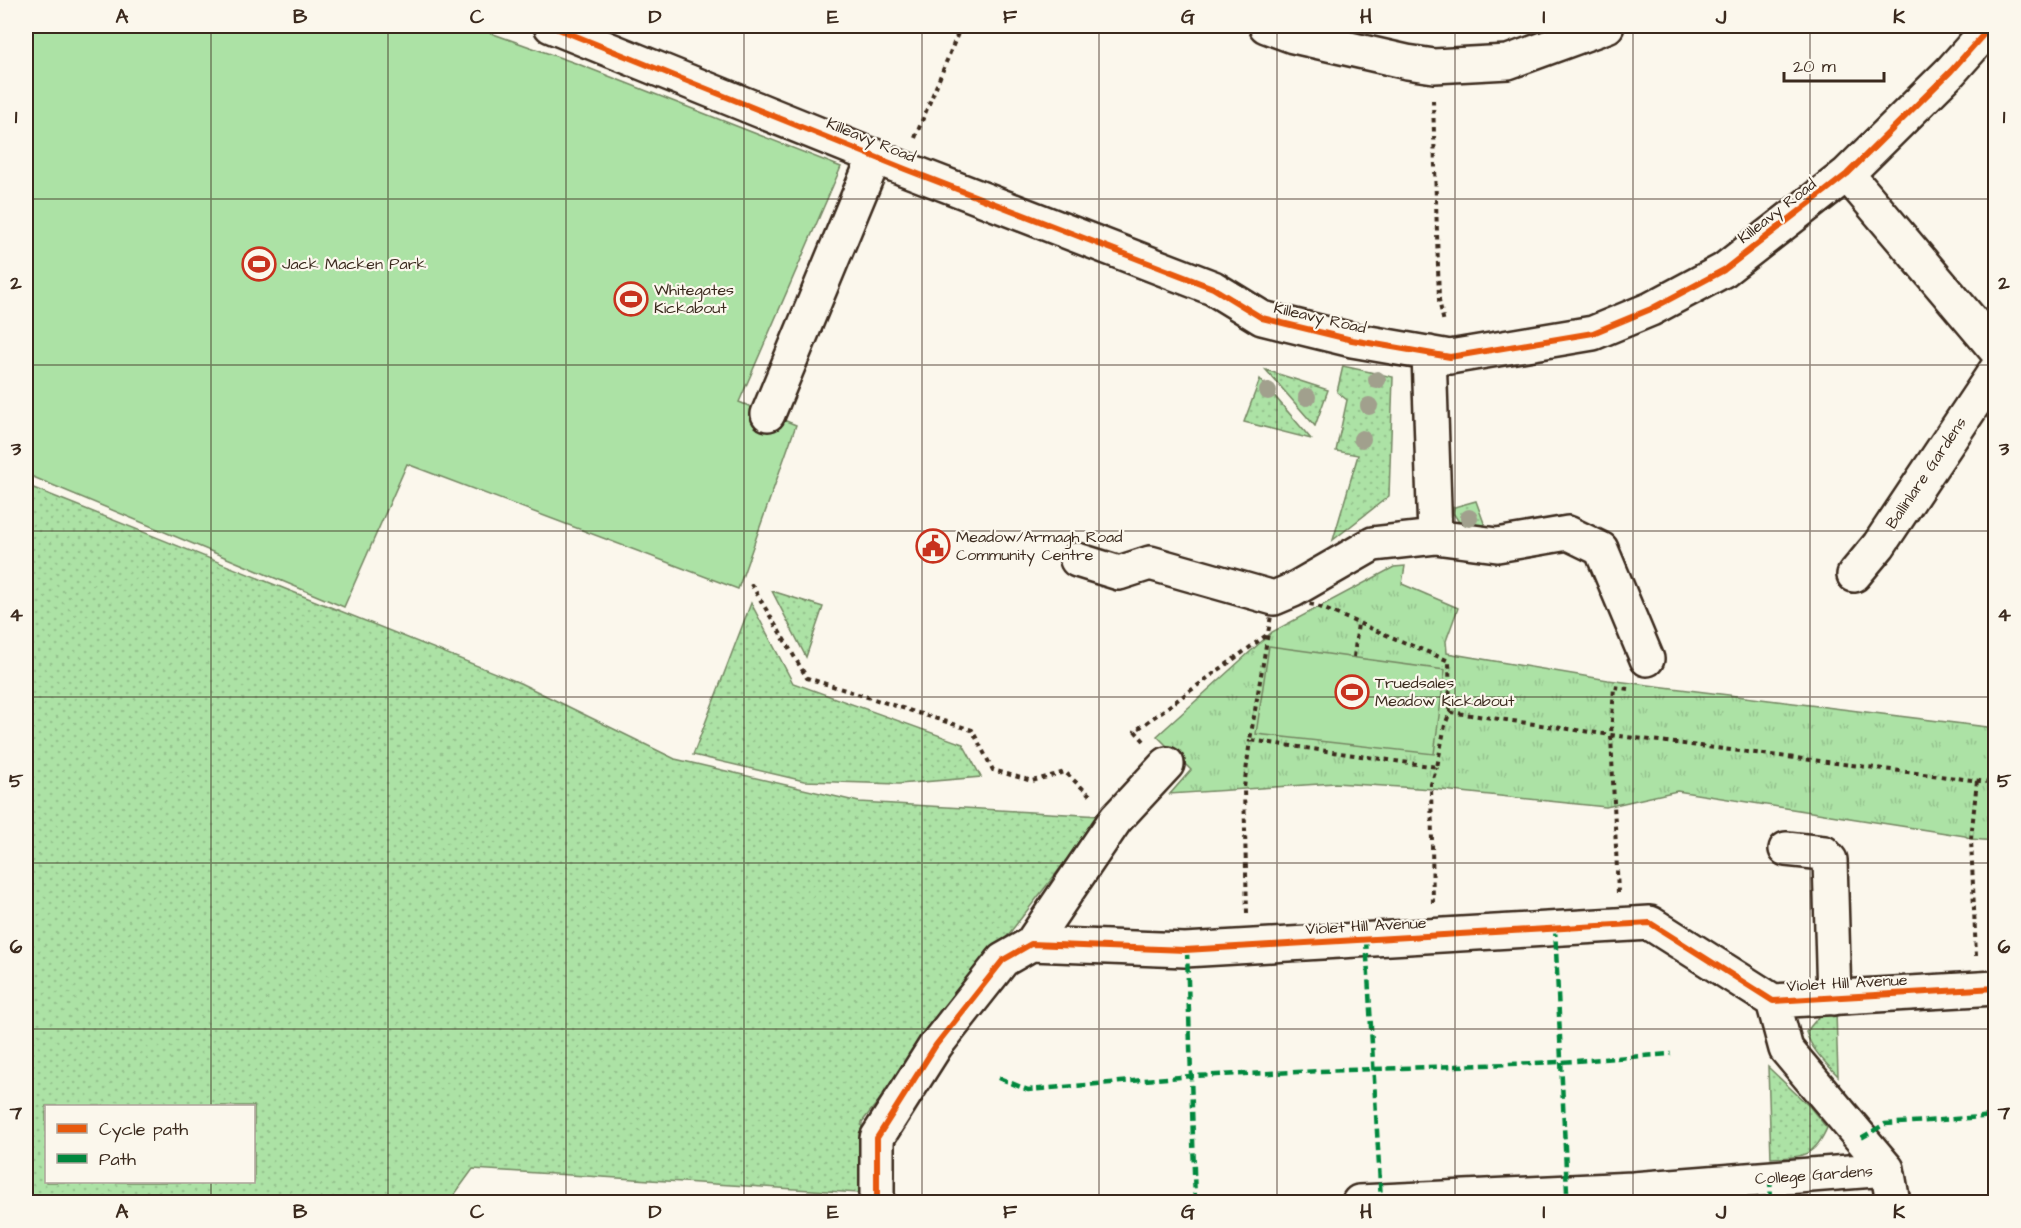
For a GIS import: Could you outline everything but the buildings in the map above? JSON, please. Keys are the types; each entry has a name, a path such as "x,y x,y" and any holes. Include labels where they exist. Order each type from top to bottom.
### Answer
{"street":[{"name":"Killeavy Road","path":"551,26 874,156 1213,288 1262,318 1352,340 1440,355 1593,333 1651,309 1724,270 1847,174 1951,71 1991,26"},
{"path":"1266,26 1293,36 1434,66 1508,62 1607,26"},
{"name":"Killeavy Road","path":"768,414 874,156"},
{"path":"1847,174 1995,350"},
{"path":"1436,537 1440,355"},
{"name":"Ballinlare Gardens","path":"1854,575 1879,545 1995,370"},
{"path":"1077,560 1119,573 1150,563 1274,598 1293,590 1373,544 1436,537 1497,545 1568,533 1601,549 1647,659"},
{"path":"877,1203 877,1138 936,1045 1003,960 1031,944 1116,819 1167,764"},
{"path":"1786,849 1824,854 1830,860 1834,998"},
{"name":"Violet Hill Avenue","path":"1031,944 1185,950 1650,923 1773,1001 1987,989"},
{"name":"College Gardens","path":"1773,1001 1786,1049 1887,1169 1893,1203"},
{"name":"College Gardens","path":"1359,1203 1633,1196 1887,1169"}],"path":[{"path":"914,140 962,26"},
{"path":"1434,66 1432,80 1440,355"},
{"path":"751,584 807,678 972,730 993,770 1032,781 1065,772 1116,819"},
{"path":"1248,946 1244,788 1274,598 1315,606 1449,661 1450,712 1431,784 1434,936"},
{"path":"1354,657 1358,623"},
{"path":"1167,764 1135,731 1268,633"},
{"path":"1614,687 1611,735 1614,838 1620,923"},
{"path":"1450,712 1611,735 1995,783"},
{"path":"1250,740 1437,767"},
{"path":"1977,780 1971,839 1987,989"}],"green space":[{"name":"Jack Macken Park","path":"26,26 471,26 578,64 841,167 739,402 796,425 738,589 407,464 344,607 26,474"},
{"path":"1343,366 1393,377 1389,496 1333,540 1358,455 1336,451 1347,400 1337,392"},
{"path":"1266,370 1328,390 1315,426"},
{"path":"1260,379 1311,439 1244,422"},
{"path":"26,485 520,683 675,759 859,802 1101,816 862,1122 859,1193 473,1169 449,1202 26,1202"},
{"path":"1476,501 1489,537 1461,525 1453,513 1454,507"},
{"path":"1405,566 1402,584 1458,608 1446,641 1447,653 1608,680 1995,728 1995,841 1677,791 1606,807 1433,789 1335,783 1170,794 1191,770 1157,736 1272,632 1394,567"},
{"path":"772,591 823,607 806,657"},
{"path":"751,603 793,683 963,744 981,777 899,784 804,781 693,755"},
{"name":"Truedsales Meadow Kickabout","path":"1269,646 1445,670 1434,754 1256,734"},
{"path":"1836,1012 1838,1076 1816,1051 1806,1032 1821,1014"},
{"path":"1768,1067 1809,1106 1827,1128 1817,1145 1805,1154 1771,1158"}],"marked path":[{"path":"1555,927 1567,1192"},
{"path":"1366,940 1381,1201"},
{"path":"1187,950 1195,1202"},
{"path":"999,1078 1028,1090 1191,1076 1561,1062 1671,1054"},
{"path":"1861,1138 1885,1124 1996,1116"},
{"path":"1770,1178 1771,1202"}],"cycle path":[{"path":"551,26 905,169 1213,288 1262,318 1352,340 1450,357 1593,333 1651,309 1724,270 1847,174 1951,71 1991,26"},
{"path":"877,1202 877,1138 936,1045 1003,960 1031,944 1185,950 1650,923 1773,1001 1996,988"}],"place":[{"name":"Jack Macken Park","path":"259,264"},
{"name":"Whitegates Kickabout","path":"631,299"},
{"name":"Meadow/Armagh Road Community Centre","path":"933,546"},
{"name":"Truedsales Meadow Kickabout","path":"1352,692"}]}
